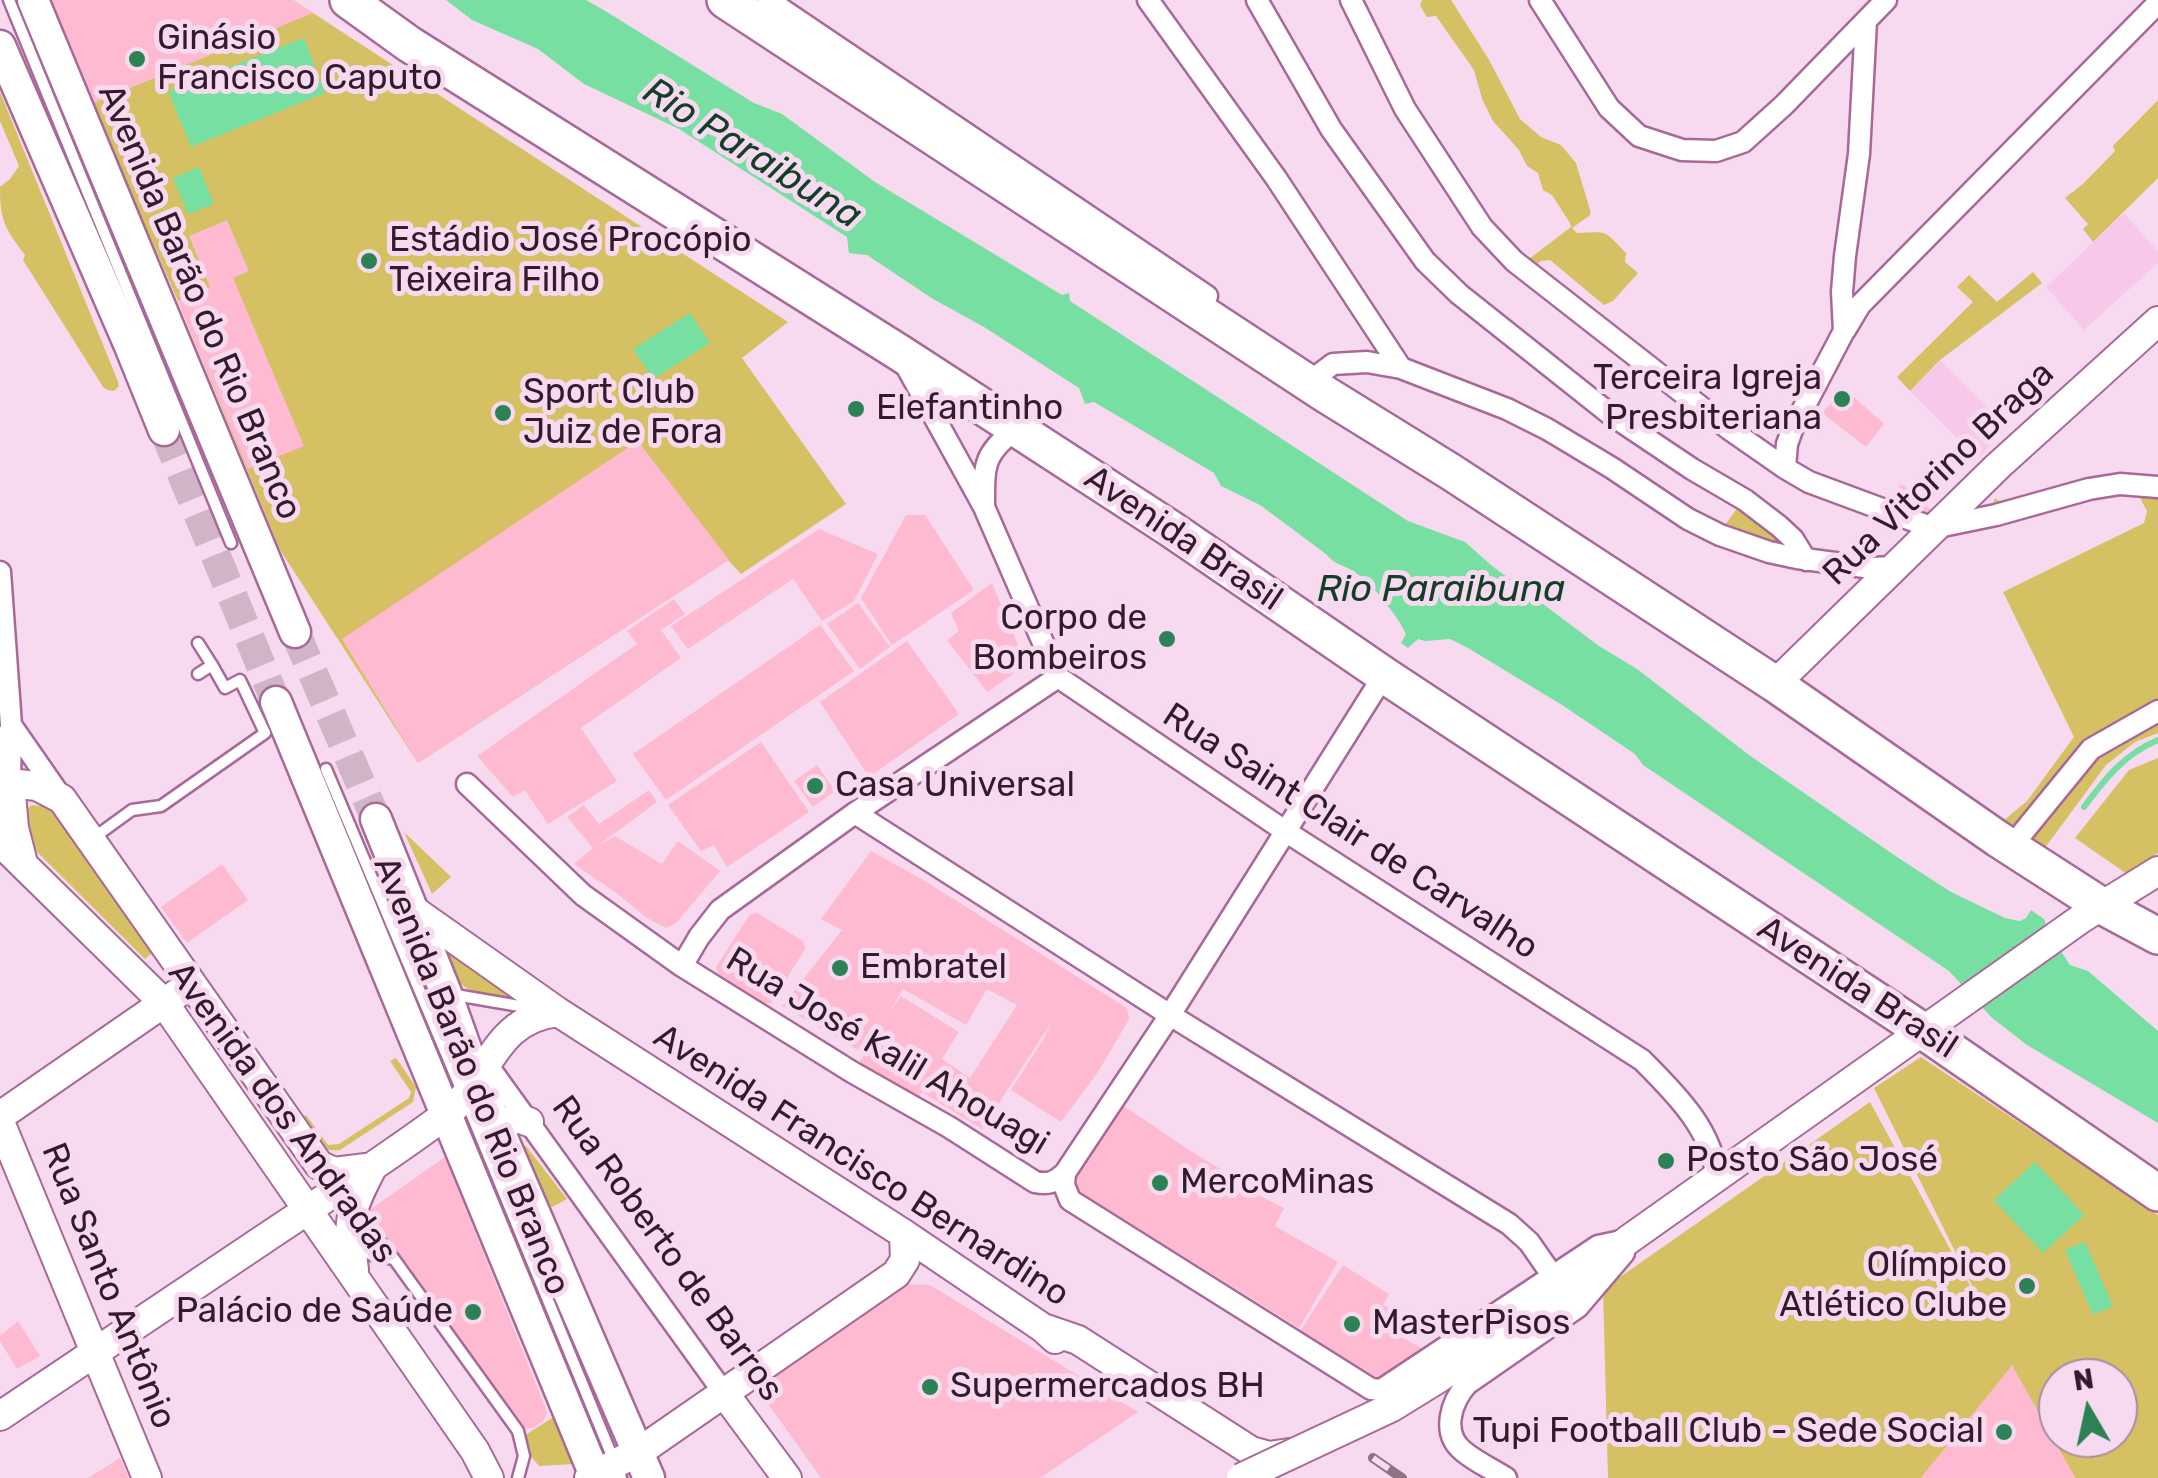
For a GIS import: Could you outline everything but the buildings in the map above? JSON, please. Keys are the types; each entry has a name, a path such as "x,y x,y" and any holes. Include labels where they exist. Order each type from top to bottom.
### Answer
{"highway":[{"name":"Avenida Brasil","path":"348,0 409,44 1171,528 1384,675 1924,1030 2158,1193"},
{"path":"725,0 1323,383 1451,472 1775,684 2011,847 2092,912 2158,936"}],"main road":[{"name":"Avenida Barão do Rio Branco","path":"33,0 295,632"},
{"path":"0,46 164,430"},
{"name":"Rua Vitorino Braga","path":"1775,684 1998,466 2158,321"},
{"name":"Avenida Barão do Rio Branco","path":"276,702 469,1088 615,1472"},
{"path":"6,757 37,786 62,798"},
{"path":"6,757 14,828 23,863"},
{"name":"Avenida dos Andradas","path":"62,798 319,1165 334,1172 372,1166"},
{"name":"Avenida Barão do Rio Branco","path":"376,820 446,993 469,1088 501,1138 615,1472"},
{"name":"Avenida dos Andradas","path":"0,842 164,1003 476,1451 490,1478"},
{"path":"1241,1478 1392,1407 1439,1378 1551,1288 1632,1237 2092,912 2158,871"},
{"name":"Avenida Francisco Bernardino","path":"412,909 558,1012 1043,1328 1083,1365 1239,1466 1272,1478"},
{"path":"0,1119 191,983"},
{"path":"0,1416 372,1166 469,1088 514,1028 540,1014 558,1012"},
{"path":"501,1138 506,1122 518,1118 529,1122"},
{"name":"Rua Santo Antônio","path":"0,1119 147,1478"},
{"path":"356,1279 358,1233 354,1204 372,1166"},
{"path":"615,1472 896,1274 905,1260 904,1234"},
{"path":"1043,1328 1078,1340 1251,1451 1268,1456 1296,1452"},
{"name":"Rua Roberto de Barros","path":"724,1393 787,1478"},
{"name":"Avenida dos Andradas","path":"476,1451 497,1470 514,1478"}],"street":[{"path":"768,0 1323,383 1333,364 1368,362 1401,368 1507,409 1547,429 1688,519 1720,535 1806,560 1894,567"},
{"path":"1148,0 1276,178 1401,368"},
{"path":"1256,0 1331,129 1424,261 1459,294 1610,414 1778,526 1806,560"},
{"path":"1351,0 1405,109 1493,239 1514,261 1730,430 1785,468 1809,482 1933,528 2090,488 2120,484 2158,487"},
{"path":"1540,0 1609,108 1639,136 1682,150 1716,151 1743,142 1784,105 1786,86 1842,29 1866,21 1886,0"},
{"path":"1785,468 1792,430 1860,305 2158,3"},
{"path":"1844,332 1842,292 1858,154 1866,21"},
{"path":"682,966 720,910 855,813 1058,678 984,507 900,353"},
{"path":"984,507 984,468 995,446 1016,428"},
{"path":"0,572 6,757 62,798"},
{"path":"1066,1173 1384,675"},
{"name":"Rua Saint Clair de Carvalho","path":"1058,678 1285,831 1642,1060 1680,1100 1710,1145 1716,1179"},
{"path":"2011,847 2091,749 2158,710"},
{"name":"Rua José Kalil Ahouagi","path":"467,784 583,895 682,966 1034,1182 1052,1183 1066,1173"},
{"path":"855,813 1170,1015 1509,1224 1529,1242 1551,1288"},
{"name":"Rua Roberto de Barros","path":"469,1088 529,1122 724,1393"},
{"name":"Rua José Kalil Ahouagi","path":"1066,1173 1064,1185 1070,1200 1370,1389 1381,1390 1551,1288"},
{"path":"1506,1478 1460,1449 1452,1437 1451,1410 1456,1396 1467,1384 1578,1306 1618,1262 1632,1237"}],"lane":[{"name":"Avenida Barão do Rio Branco","path":"8,0 231,543"},
{"path":"91,840 132,810 160,806 265,733 240,680 225,688 198,642"},
{"path":"198,674 212,665"},
{"name":"Avenida Barão do Rio Branco","path":"326,769 412,970 469,1088"},
{"path":"412,970 446,993 558,1012"},
{"path":"358,1233 361,1251 394,1260"},
{"path":"358,1233 394,1260 518,1431 524,1456 514,1478"}],"shaded area":[{"name":"Sport Club Juiz de Fora","path":"46,0 293,0 788,322 742,358 846,504 741,574 728,560 418,763 280,550 178,301"},
{"path":"1422,0 1451,0 1520,119 1541,137 1561,145 1576,163 1591,213 1572,228 1577,233 1609,236 1626,253 1625,262 1638,273 1613,301 1604,305 1550,260 1532,268 1528,264 1529,259 1571,227 1570,223 1552,195 1543,190 1538,173 1527,166 1519,150 1493,121 1474,70 1436,16 1427,17 1420,6"},
{"path":"0,92 117,379 119,386 114,391 103,387 23,260 25,255 5,224 0,187 19,166 0,121"},
{"path":"2158,100 2158,178 2093,242 2083,229 2088,224 2065,198 2115,151 2113,146"},
{"path":"2124,213 2158,252 2158,263 2084,330 2046,287"},
{"path":"2033,272 2042,283 1940,360 1910,391 1897,377 1973,302 1957,287 1969,275 1997,302"},
{"path":"1941,361 2007,427 1978,459 1910,391"},
{"path":"2158,478 2158,733 2135,742 2106,765 2039,856 1997,826 2027,801 2074,737 2003,592 2144,523 2147,511 2139,496 2122,490 1984,527 1995,498 2003,504"},
{"path":"1741,503 1800,556 1722,529"},
{"path":"2158,758 2158,853 2127,874 2075,838 2129,770"},
{"path":"32,805 52,811 153,952 145,959 23,838 23,812"},
{"path":"404,832 451,877 432,894"},
{"path":"439,944 517,994 510,998 464,986"},
{"path":"1921,1057 2158,1215 2158,1478 2075,1478 2064,1458 2138,1458 2138,1358 2038,1358 2038,1412 2012,1366 1921,1478 1608,1478 1603,1289 1870,1102 1992,1326 1874,1088","holes":["2066,1251 2113,1306 2093,1314"]},
{"path":"396,1058 416,1087 413,1102 340,1150 326,1149 316,1142 299,1120 306,1115 328,1145 339,1144 409,1098 411,1092 390,1061"},
{"path":"526,1146 567,1199 544,1211 517,1149"},
{"path":"555,1416 575,1464 539,1466 527,1452 524,1436"}],"water":[{"name":"Rio Paraibuna","path":"446,0 586,0 602,9 754,103 782,114 875,182 1062,295 1069,293 1070,301 1408,521 1465,542 1749,755 1951,892 2005,918 2020,921 2031,910 2044,919 2070,965 2088,971 2158,1031 2158,1123 2027,1045 1991,1017 1949,971 1643,765 1635,754 1562,705 1450,639 1418,639 1408,648 1401,643 1406,634 1402,627 1367,583 1260,505 1221,486 1214,473 1094,402 1085,404 1079,388 867,255 849,253 847,237 679,129 584,84 538,49 472,20"},
{"path":"304,38 325,93 191,147 168,91"},
{"path":"199,167 214,204 188,214 173,178"},
{"path":"690,313 710,343 653,379 633,349"},
{"path":"2035,1162 2084,1215 2043,1253 1994,1200"},
{"path":"2085,1242 2113,1306 2093,1315 2065,1250"}],"waterway":[{"path":"2084,807 2125,760 2158,740"}],"tunnel":[{"path":"164,430 276,702"},
{"path":"295,632 376,819"}],"railway":[{"path":"1373,1458 1402,1478"}],"place":[{"name":"Ginásio Francisco Caputo","path":"137,59"},
{"name":"Estádio José Procópio Teixeira Filho","path":"369,261"},
{"name":"Terceira Igreja Presbiteriana","path":"1842,399"},
{"name":"Elefantinho","path":"856,409"},
{"name":"Sport Club Juiz de Fora","path":"503,413"},
{"name":"Corpo de Bombeiros","path":"1167,639"},
{"name":"Casa Universal","path":"815,786"},
{"name":"Embratel","path":"840,968"},
{"name":"Posto São José","path":"1666,1161"},
{"name":"MercoMinas","path":"1160,1183"},
{"name":"Olímpico Atlético Clube","path":"2027,1286"},
{"name":"Palácio de Saúde","path":"473,1312"},
{"name":"MasterPisos","path":"1352,1324"},
{"name":"Supermercados BH","path":"930,1387"},
{"name":"Tupi Football Club - Sede Social","path":"2004,1432"}]}
